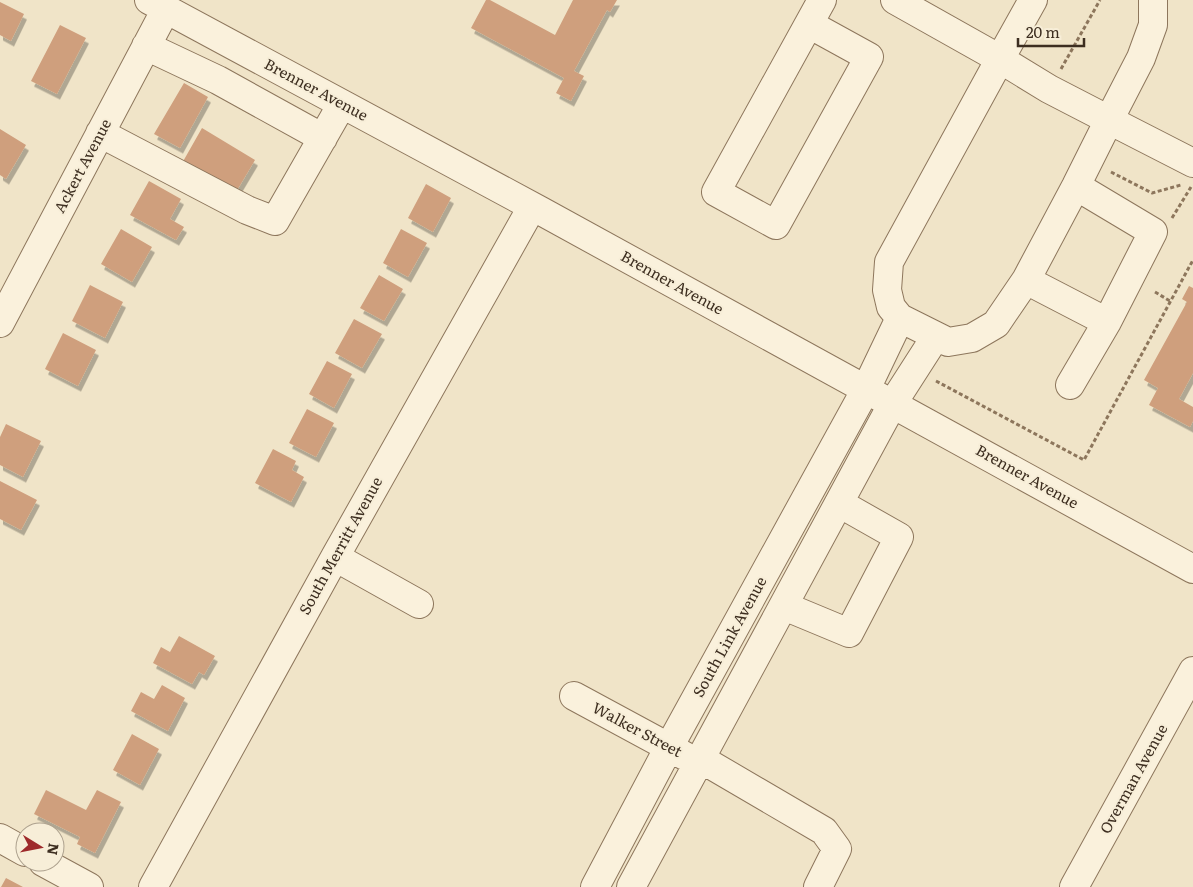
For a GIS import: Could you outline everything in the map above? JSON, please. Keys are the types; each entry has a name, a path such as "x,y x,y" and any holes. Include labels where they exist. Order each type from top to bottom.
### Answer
{"street":[{"path":"810,24 869,57 776,225 716,192 822,0"},
{"path":"895,0 1049,89 1109,120 1192,179"},
{"path":"1033,0 889,262 887,290 891,306 900,318 948,342 972,338 996,324 1026,280 1141,58 1153,25 1154,0"},
{"name":"Ackert Avenue","path":"0,323 146,46 158,5"},
{"name":"Brenner Avenue","path":"158,5 893,403 1193,569"},
{"path":"146,46 218,80 322,138"},
{"path":"100,133 247,210 275,221 342,104"},
{"path":"1070,385 1107,322 1153,232 1076,186"},
{"name":"South Merritt Avenue","path":"153,887 335,557 532,207"},
{"path":"1026,280 1107,322"},
{"name":"South Link Avenue","path":"595,887 669,747 866,389 900,318"},
{"path":"632,887 893,403 936,336"},
{"path":"784,606 849,633 899,537 839,503"},
{"path":"335,557 419,604"},
{"name":"Overman Avenue","path":"1074,887 1193,671"},
{"name":"Walker Street","path":"574,696 700,762 824,831 837,850 818,887"},
{"path":"0,838 15,846"},
{"path":"62,872 89,887"}],"path":[{"path":"1060,71 1100,0"},
{"path":"1103,168 1152,193 1187,184 1192,179"},
{"path":"1170,221 1192,179"},
{"path":"1155,292 1170,301"}],"building":[{"path":"486,0 490,0 555,35 573,0 617,0 610,12 607,10 574,71 584,76 571,101 556,93 564,78 471,28"},
{"path":"0,2 24,14 11,41 0,35"},
{"path":"60,25 86,38 57,94 31,81"},
{"path":"184,83 208,97 180,148 154,134"},
{"path":"202,128 255,160 233,197 181,165"},
{"path":"0,129 26,145 6,179 0,175"},
{"path":"149,181 181,199 170,219 184,227 176,240 130,215"},
{"path":"426,184 451,198 433,232 408,218"},
{"path":"121,229 152,247 132,282 101,264"},
{"path":"401,229 427,243 408,277 383,263"},
{"path":"379,275 403,289 384,321 360,308"},
{"path":"90,285 123,302 105,338 72,321"},
{"path":"1189,286 1193,288 1193,373 1179,399 1193,407 1193,421 1190,427 1149,405 1158,388 1144,380 1187,302 1182,299"},
{"path":"354,319 382,334 362,368 335,353"},
{"path":"63,333 96,350 78,386 45,369"},
{"path":"327,361 352,374 334,408 309,394"},
{"path":"307,409 334,423 316,457 289,443"},
{"path":"6,424 41,441 23,477 0,465 0,437"},
{"path":"273,449 296,461 292,470 304,477 291,502 255,483"},
{"path":"0,481 37,500 21,530 0,519"},
{"path":"179,636 215,656 204,675 199,672 192,684 153,663 161,647 170,652"},
{"path":"162,685 185,698 168,731 131,711 141,692 154,699"},
{"path":"132,734 159,749 140,785 113,770"},
{"path":"46,790 86,810 97,790 121,802 95,853 77,844 80,837 65,830 65,822 50,822 34,814"},
{"path":"6,878 23,887 1,887"}]}
